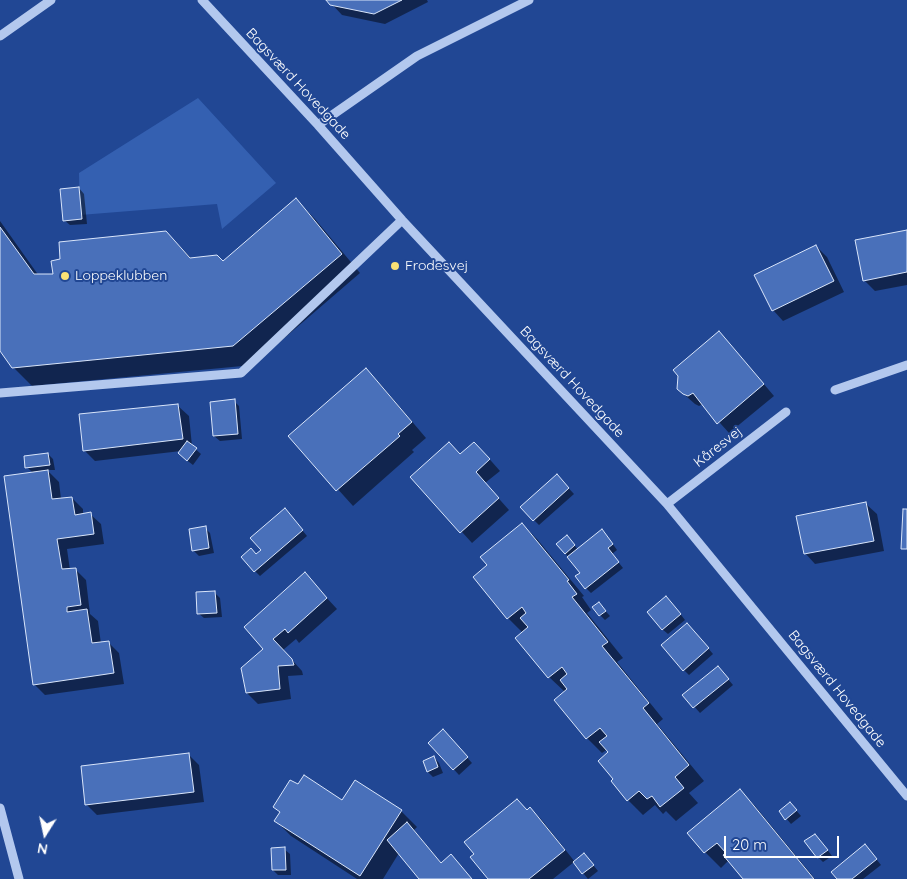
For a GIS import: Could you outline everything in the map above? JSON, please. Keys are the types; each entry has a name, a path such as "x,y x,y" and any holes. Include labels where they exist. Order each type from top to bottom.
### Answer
{"street":[{"path":"0,36 51,0"},
{"name":"Bagsværd Hovedgade","path":"202,0 318,125 402,220 667,504 907,796"},
{"path":"318,125 417,56 529,0"},
{"path":"0,393 241,373 402,220"},
{"path":"835,390 907,365"},
{"name":"Kåresvej","path":"667,504 786,412"},
{"path":"0,808 19,879"}],"shaded area":[{"path":"198,98 276,183 222,229 217,204 80,215 79,173"}],"building":[{"path":"326,0 402,0 374,14 330,5"},
{"path":"79,187 82,219 63,221 60,189"},
{"path":"296,198 342,254 233,346 12,368 0,351 0,227 34,274 53,274 51,261 60,259 59,242 166,231 190,258 217,255 223,261"},
{"path":"907,230 907,272 863,281 855,240"},
{"path":"816,245 834,281 772,311 754,275"},
{"path":"719,331 764,384 717,424 693,393 688,396 677,389 678,376 673,370"},
{"path":"366,368 412,422 398,434 400,436 336,491 288,436"},
{"path":"235,399 238,434 213,436 210,402"},
{"path":"178,404 183,439 83,451 79,414"},
{"path":"187,441 197,448 187,461 178,453"},
{"path":"449,442 460,454 474,442 490,459 476,472 499,498 460,533 410,477"},
{"path":"48,453 50,465 25,468 24,456"},
{"path":"48,470 52,499 72,497 75,515 91,512 94,534 57,539 62,569 76,568 81,605 67,607 67,612 87,609 92,643 109,641 114,673 33,685 4,476"},
{"path":"557,474 569,488 533,521 520,507"},
{"path":"866,502 874,541 804,554 796,516"},
{"path":"285,508 303,530 254,572 241,557 251,548 256,554 261,550 250,538"},
{"path":"903,509 907,509 907,549 901,549"},
{"path":"522,523 569,580 567,581 577,594 572,597 608,642 602,646 649,703 643,708 689,765 675,777 684,788 660,807 652,796 647,799 639,791 627,801 611,781 613,779 598,761 608,752 599,742 607,736 600,728 586,739 554,700 567,689 560,680 567,674 562,667 548,678 515,638 528,627 520,618 526,613 522,607 507,619 473,577 487,565 480,557"},
{"path":"206,526 209,548 192,551 189,529"},
{"path":"602,529 613,544 608,548 619,562 585,589 575,576 580,573 567,557"},
{"path":"567,535 575,545 565,554 556,544"},
{"path":"305,572 327,598 288,633 285,629 273,639 292,659 294,665 278,666 280,689 246,693 241,668 263,649 244,627"},
{"path":"215,591 217,613 197,614 196,592"},
{"path":"666,596 681,614 662,630 647,612"},
{"path":"599,602 606,611 599,616 592,607"},
{"path":"687,623 709,648 683,671 661,645"},
{"path":"718,666 729,679 693,708 682,695"},
{"path":"443,729 468,757 453,770 428,743"},
{"path":"189,753 194,792 85,805 81,766"},
{"path":"434,756 438,767 427,772 423,761"},
{"path":"304,775 342,800 355,780 402,810 360,876 274,821 280,812 273,807 290,780 298,784"},
{"path":"740,789 814,879 743,879 723,855 726,853 717,843 704,853 687,833"},
{"path":"517,799 527,810 530,807 565,850 529,879 488,879 470,857 474,854 464,842"},
{"path":"790,802 797,810 785,820 779,811"},
{"path":"407,822 441,863 451,854 472,879 419,879 387,840"},
{"path":"815,834 828,850 817,858 804,841"},
{"path":"865,844 877,859 852,879 837,879 831,872"},
{"path":"285,847 286,870 272,870 271,848"},
{"path":"584,853 594,865 582,874 573,862"}],"place":[{"name":"Frodesvej","path":"395,266"},
{"name":"Loppeklubben","path":"65,276"}]}
